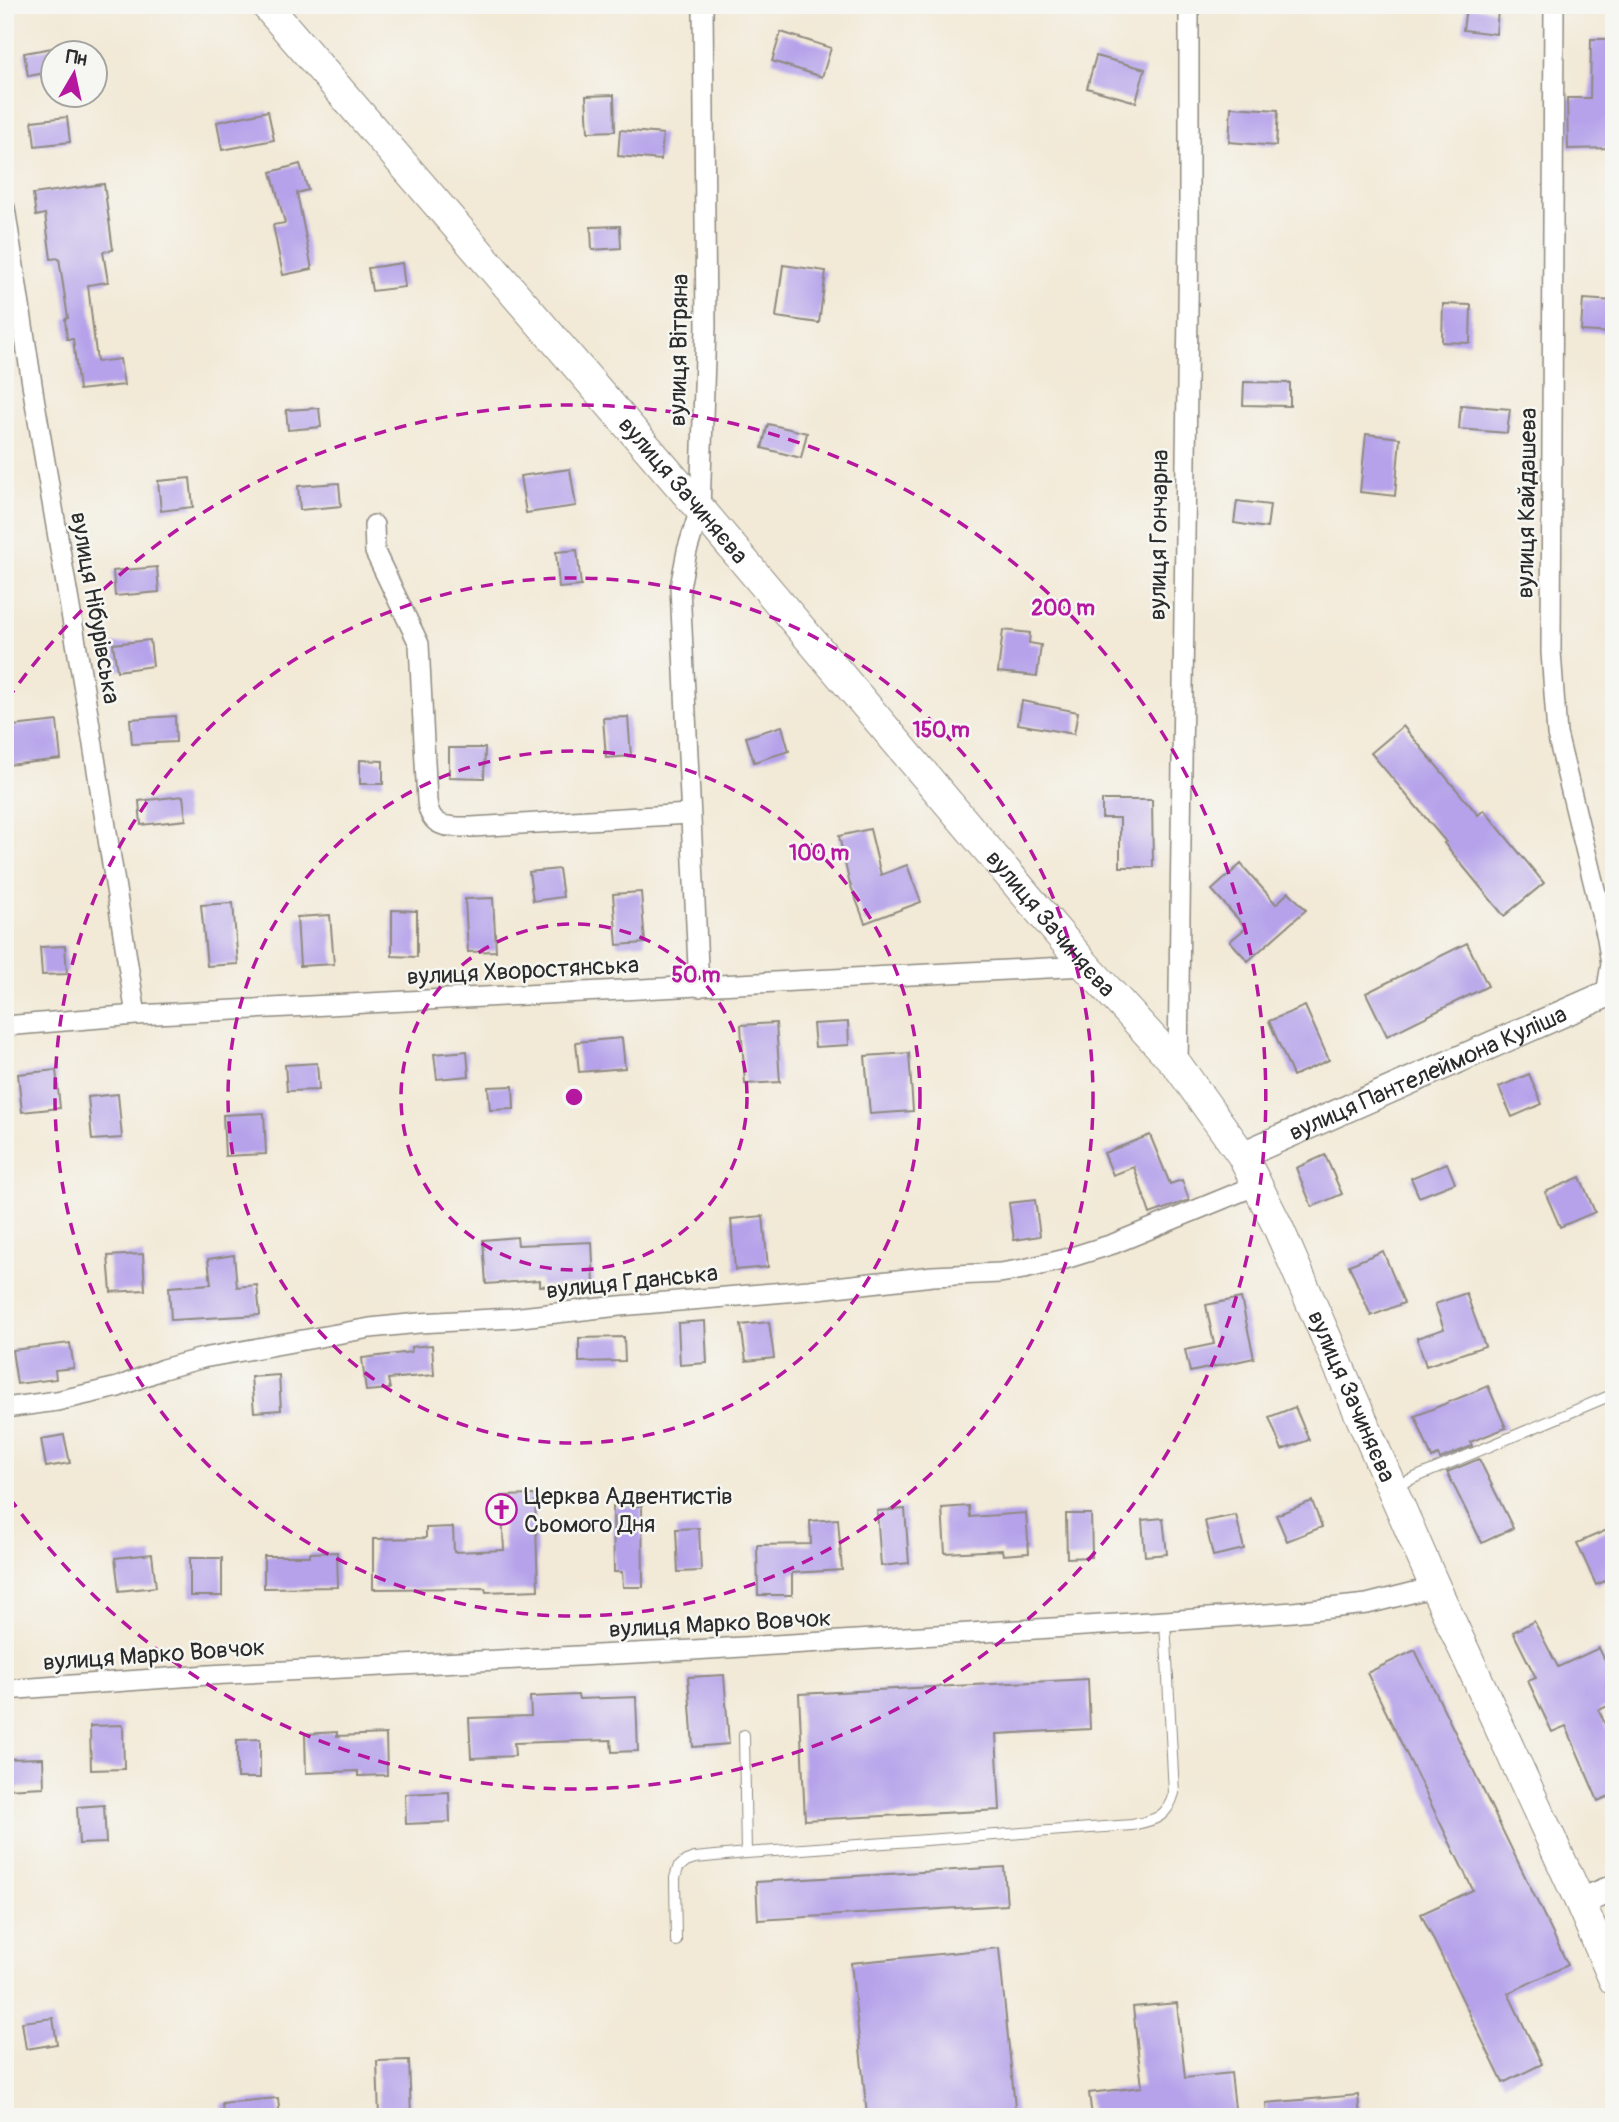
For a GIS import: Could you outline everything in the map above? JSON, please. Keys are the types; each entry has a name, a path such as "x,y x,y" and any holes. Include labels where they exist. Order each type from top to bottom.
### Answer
{"main road":[{"name":"вулиця Зачиняєва","path":"266,5 699,509 1086,966 1178,1066 1242,1155 1614,1980"}],"street":[{"name":"вулиця Вітряна","path":"699,987 680,587 699,509 706,327 703,5"},
{"name":"вулиця Гончарна","path":"1178,1066 1189,220 1189,5"},
{"name":"вулиця Кайдашева","path":"1554,5 1550,652 1557,734 1607,938 1611,964 1610,993"},
{"name":"вулиця Нібурівська","path":"5,208 135,1016"},
{"path":"374,525 375,552 419,644 428,814 436,822 453,827 690,814"},
{"name":"вулиця Хворостянська","path":"5,1026 135,1016 1086,966"},
{"name":"вулиця Пантелеймона Куліша","path":"1242,1155 1610,993"},
{"name":"вулиця Гданська","path":"5,1408 57,1401 118,1387 163,1369 203,1358 370,1328 512,1318 1024,1269 1113,1244 1257,1185"},
{"name":"вулиця Марко Вовчок","path":"5,1690 208,1675 707,1650 1165,1622 1367,1604 1435,1587"},
{"path":"1580,1902 1614,1888"}],"lane":[{"path":"1391,1487 1614,1394"},
{"path":"676,1941 675,1878 678,1868 695,1858 1132,1825 1164,1814 1174,1793 1165,1622"},
{"path":"744,1735 746,1853"}],"building":[{"path":"1466,7 1498,10 1496,34 1463,30"},
{"path":"781,32 831,48 822,77 772,61"},
{"path":"1591,39 1614,39 1614,148 1568,149 1567,98 1590,98"},
{"path":"38,50 38,74 28,76 24,53"},
{"path":"1096,56 1145,69 1136,102 1087,88"},
{"path":"614,95 615,131 588,132 586,96"},
{"path":"1231,107 1278,110 1276,146 1229,142"},
{"path":"268,111 274,140 222,150 217,122"},
{"path":"67,117 70,142 35,146 32,121"},
{"path":"620,130 663,134 661,160 618,156"},
{"path":"300,164 308,190 297,193 312,269 283,275 273,225 285,223 271,172"},
{"path":"104,184 113,250 103,252 108,282 88,285 97,362 120,359 124,385 79,390 73,339 67,339 65,319 68,318 59,258 51,259 45,214 36,216 33,194"},
{"path":"620,226 621,248 592,250 591,227"},
{"path":"402,263 405,287 372,291 368,268"},
{"path":"783,265 826,271 819,323 776,317"},
{"path":"1583,299 1614,301 1614,333 1581,331"},
{"path":"1443,304 1471,305 1470,343 1442,342"},
{"path":"1244,382 1290,383 1290,406 1243,405"},
{"path":"1461,405 1510,409 1507,433 1459,429"},
{"path":"319,408 321,427 288,430 286,410"},
{"path":"768,424 807,433 801,458 762,448"},
{"path":"1366,434 1400,438 1395,496 1360,492"},
{"path":"570,469 576,506 526,513 520,476"},
{"path":"190,478 193,507 161,511 158,481"},
{"path":"339,483 341,506 300,510 298,486"},
{"path":"1237,501 1270,505 1267,528 1234,523"},
{"path":"577,550 581,586 559,588 556,552"},
{"path":"157,567 159,592 115,596 113,571"},
{"path":"1003,630 1030,633 1029,643 1041,645 1037,676 998,672"},
{"path":"150,640 153,666 117,671 113,644"},
{"path":"1022,701 1078,712 1074,734 1018,724"},
{"path":"175,716 176,742 132,744 130,719"},
{"path":"628,717 631,756 606,758 603,718"},
{"path":"57,721 61,759 8,765 5,727"},
{"path":"782,726 789,751 754,762 746,737"},
{"path":"1403,726 1478,815 1484,810 1544,883 1504,916 1371,753"},
{"path":"449,748 485,748 484,778 449,777"},
{"path":"360,760 383,761 383,784 360,784"},
{"path":"183,796 186,820 141,825 139,801"},
{"path":"1102,800 1152,800 1153,867 1120,867 1120,818 1102,818"},
{"path":"870,829 881,875 907,865 921,902 865,923 849,881 839,836"},
{"path":"1241,864 1276,904 1289,892 1306,910 1248,961 1230,941 1246,928 1212,890"},
{"path":"559,869 563,897 533,901 529,872"},
{"path":"641,892 645,943 617,945 613,894"},
{"path":"493,898 496,951 468,952 465,899"},
{"path":"233,903 238,964 207,966 201,905"},
{"path":"392,910 417,911 417,957 392,956"},
{"path":"330,915 334,964 300,966 297,917"},
{"path":"1467,943 1488,986 1387,1036 1366,993"},
{"path":"65,946 67,974 42,975 40,947"},
{"path":"1305,1006 1329,1060 1293,1076 1269,1021"},
{"path":"848,1022 849,1045 815,1047 813,1024"},
{"path":"776,1023 780,1082 745,1084 741,1025"},
{"path":"622,1038 625,1068 579,1072 576,1042"},
{"path":"467,1051 469,1076 437,1079 434,1054"},
{"path":"909,1053 913,1111 870,1114 865,1056"},
{"path":"317,1063 319,1090 287,1091 285,1065"},
{"path":"56,1070 60,1108 22,1112 18,1074"},
{"path":"1529,1074 1542,1104 1512,1117 1499,1087"},
{"path":"513,1086 514,1109 490,1110 488,1087"},
{"path":"118,1094 122,1138 92,1140 88,1097"},
{"path":"264,1113 266,1154 225,1156 223,1115"},
{"path":"1150,1135 1170,1184 1182,1180 1189,1200 1150,1214 1134,1167 1113,1175 1104,1153"},
{"path":"1325,1155 1342,1194 1312,1207 1296,1168"},
{"path":"1447,1163 1455,1183 1419,1197 1411,1178"},
{"path":"1580,1177 1595,1212 1560,1227 1545,1192"},
{"path":"1035,1200 1040,1236 1014,1240 1009,1203"},
{"path":"763,1216 768,1267 735,1270 731,1219"},
{"path":"517,1237 518,1245 592,1242 594,1284 540,1286 540,1280 486,1284 483,1240"},
{"path":"1383,1251 1404,1303 1371,1316 1349,1265"},
{"path":"143,1254 145,1290 111,1292 108,1256"},
{"path":"234,1255 237,1287 257,1285 260,1315 171,1320 169,1287 211,1284 208,1259"},
{"path":"1466,1293 1485,1346 1426,1366 1417,1338 1444,1329 1435,1304"},
{"path":"1241,1298 1254,1358 1190,1372 1185,1350 1214,1344 1206,1305"},
{"path":"705,1321 707,1363 680,1365 678,1323"},
{"path":"769,1322 774,1358 746,1361 741,1325"},
{"path":"624,1337 625,1361 579,1362 579,1338"},
{"path":"70,1343 74,1368 55,1370 56,1379 17,1384 12,1350"},
{"path":"432,1345 434,1375 388,1379 390,1389 366,1391 362,1358 411,1352 411,1347"},
{"path":"279,1375 281,1410 254,1412 251,1377"},
{"path":"1488,1386 1506,1428 1470,1442 1472,1446 1440,1459 1438,1455 1432,1458 1415,1416"},
{"path":"1295,1407 1309,1440 1282,1450 1269,1417"},
{"path":"64,1435 70,1463 46,1467 41,1439"},
{"path":"1479,1459 1513,1528 1482,1543 1447,1472"},
{"path":"535,1495 538,1590 486,1592 485,1588 373,1589 373,1539 426,1538 426,1528 453,1527 454,1552 504,1550 501,1496"},
{"path":"1312,1501 1322,1527 1287,1541 1276,1515"},
{"path":"613,1506 642,1506 643,1587 623,1587 622,1572 614,1572"},
{"path":"969,1506 970,1517 1026,1513 1029,1553 1003,1555 1002,1550 945,1553 942,1508"},
{"path":"905,1509 909,1563 881,1566 877,1511"},
{"path":"1066,1514 1091,1514 1092,1557 1067,1558"},
{"path":"1236,1515 1244,1549 1213,1556 1205,1521"},
{"path":"1163,1518 1167,1554 1145,1556 1142,1520"},
{"path":"838,1519 842,1570 792,1573 792,1595 758,1595 757,1545 811,1544 810,1521"},
{"path":"1614,1527 1614,1577 1596,1585 1577,1543"},
{"path":"699,1528 701,1571 678,1572 676,1529"},
{"path":"337,1552 338,1587 264,1588 264,1556 310,1556 310,1553"},
{"path":"152,1554 156,1587 119,1591 115,1558"},
{"path":"190,1558 222,1558 222,1596 190,1596"},
{"path":"1534,1621 1558,1667 1599,1648 1614,1679 1606,1685 1614,1703 1599,1710 1614,1746 1614,1794 1598,1801 1566,1726 1552,1732 1528,1681 1536,1678 1513,1632"},
{"path":"1415,1650 1568,1965 1508,1993 1542,2064 1503,2083 1421,1914 1473,1890 1367,1673"},
{"path":"724,1675 729,1744 693,1747 688,1677"},
{"path":"1088,1679 1090,1729 996,1734 1000,1810 805,1820 799,1694"},
{"path":"578,1695 579,1699 636,1697 638,1751 612,1752 611,1740 514,1743 515,1756 471,1758 469,1718 531,1716 530,1697"},
{"path":"123,1725 124,1769 91,1770 90,1726"},
{"path":"337,1732 337,1736 386,1734 387,1775 358,1776 358,1771 306,1773 305,1734"},
{"path":"260,1739 260,1778 237,1778 237,1740"},
{"path":"43,1758 44,1787 5,1789 5,1759"},
{"path":"449,1792 450,1822 406,1824 405,1794"},
{"path":"104,1805 106,1843 79,1844 77,1807"},
{"path":"1004,1867 1007,1905 758,1920 756,1882"},
{"path":"999,1948 1016,2117 889,2117 889,2113 867,2115 851,1963"},
{"path":"1177,2003 1185,2078 1231,2073 1236,2117 1092,2117 1089,2093 1142,2087 1133,2007"},
{"path":"53,2018 57,2044 26,2049 22,2022"},
{"path":"409,2060 411,2117 379,2117 377,2061"},
{"path":"1358,2095 1360,2117 1267,2117 1266,2103"},
{"path":"278,2098 280,2117 223,2117 222,2103"}],"place":[{"name":"Церква Адвентистів Сьомого Дня","path":"501,1510"}]}
